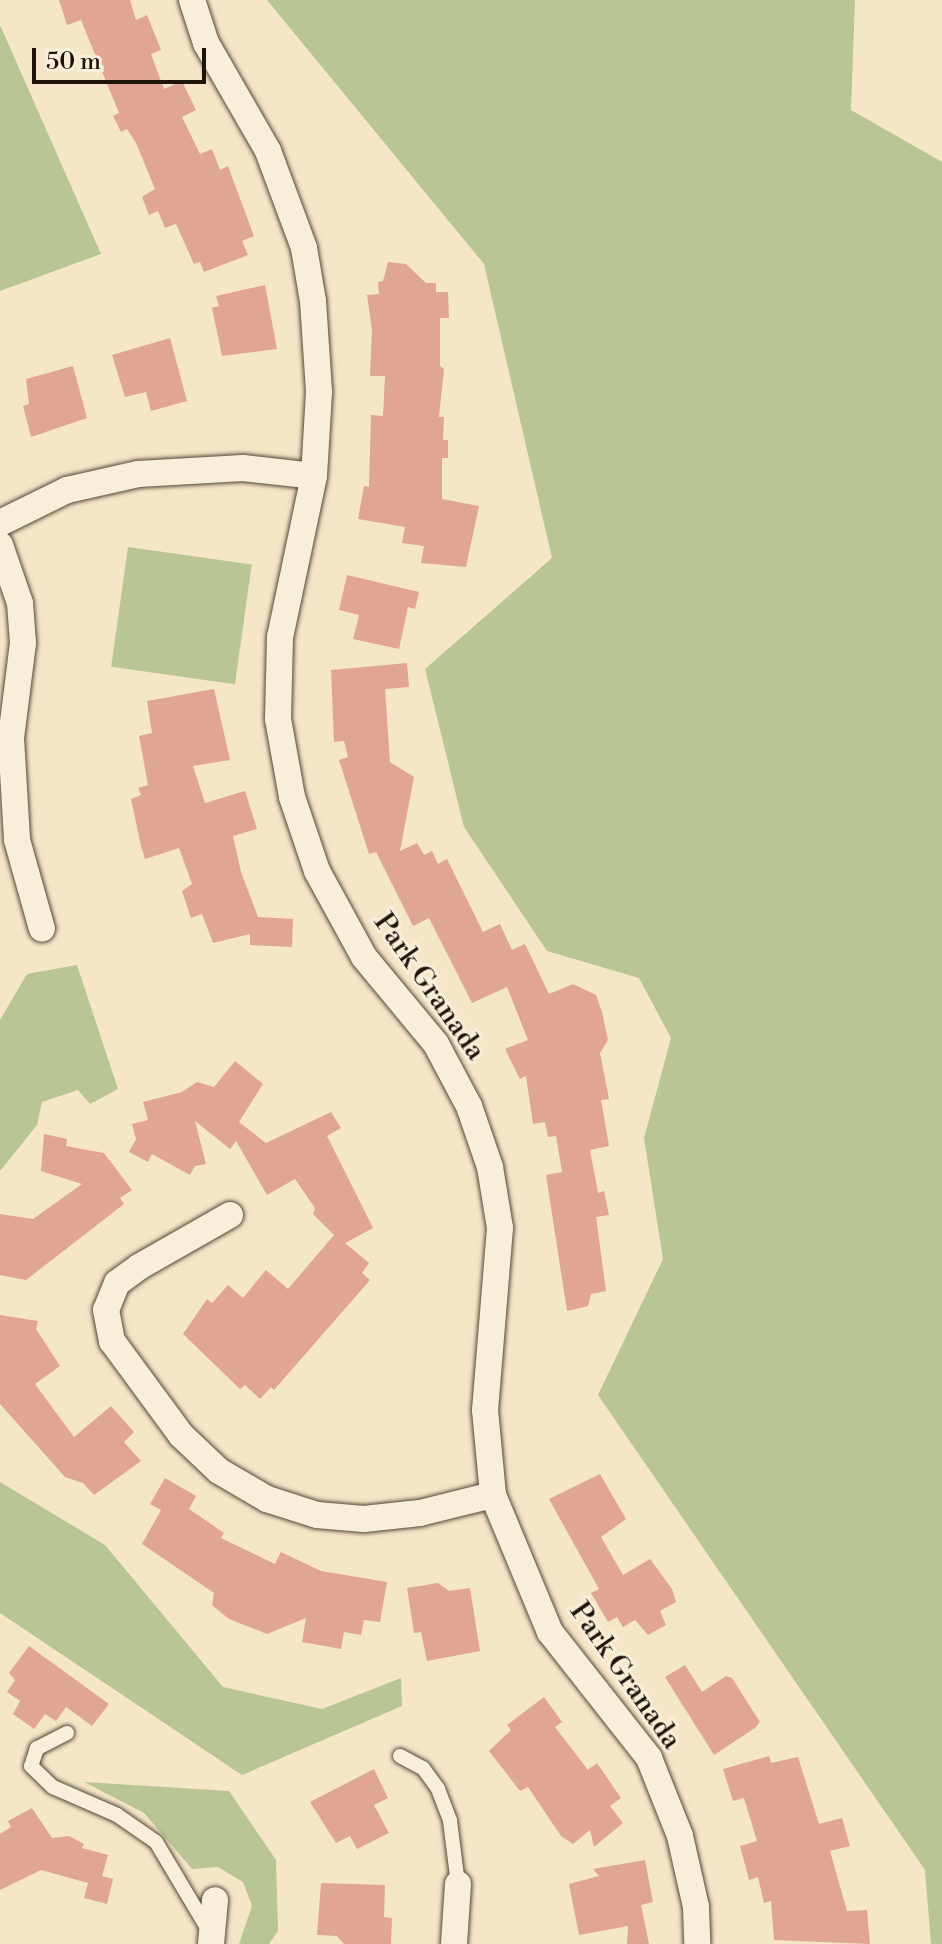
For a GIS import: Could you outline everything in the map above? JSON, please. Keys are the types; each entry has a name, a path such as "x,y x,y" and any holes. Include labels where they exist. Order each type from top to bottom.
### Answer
{"street":[{"name":"Park Granada","path":"192,0 206,43 268,151 304,248 319,392 314,476 280,637 278,719 292,797 317,871 364,957 436,1044 469,1106 490,1167 500,1228 485,1410 493,1495 550,1632 649,1758 680,1836 696,1907 697,1944"},
{"path":"0,523 67,490 138,474 243,468 314,476"},
{"path":"0,545 20,603 22,629 11,738 17,840 42,929"},
{"path":"230,1215 117,1283 106,1310 112,1341 181,1435 219,1471 267,1499 317,1515 364,1519 420,1513 493,1495"},
{"path":"454,1944 458,1884"},
{"path":"211,1939 215,1900"}],"lane":[{"path":"67,1733 37,1748 31,1766 53,1787 117,1815 156,1842 211,1939"},
{"path":"400,1756 423,1768 438,1789 450,1821 458,1884"}],"green space":[{"path":"267,0 855,0 851,110 942,162 942,1944 931,1944 925,1870 598,1395 663,1259 644,1138 671,1038 639,978 547,951 464,827 425,669 552,558 484,264"},
{"path":"0,25 101,254 0,291"},
{"path":"128,547 252,564 235,684 111,667"},
{"path":"77,965 118,1089 90,1104 78,1090 42,1102 37,1125 0,1171 0,1020 27,974"},
{"path":"0,1482 105,1545 223,1687 322,1709 401,1678 402,1706 242,1775 0,1613"},
{"path":"84,1782 229,1791 276,1860 278,1931 269,1944 239,1944 252,1906 243,1882 218,1867 192,1869 144,1813"}],"building":[{"path":"59,0 130,0 136,20 147,15 161,50 151,54 164,89 182,81 196,110 182,117 200,154 212,149 220,170 228,166 254,236 242,241 248,255 204,272 200,262 194,264 176,224 165,228 158,211 149,215 142,197 155,189 136,143 127,129 121,132 113,116 119,113 81,20 67,25"},
{"path":"388,262 406,264 426,283 436,283 436,292 448,292 449,318 440,318 440,366 444,369 439,417 444,417 443,440 448,440 448,458 442,458 442,499 479,506 466,567 421,563 424,546 402,543 405,527 358,519 364,486 369,487 371,415 383,416 385,376 370,376 372,330 367,295 379,294 378,282 383,281"},
{"path":"265,285 277,349 222,356 212,308 219,306 216,296"},
{"path":"170,338 187,401 151,411 146,392 125,397 112,355"},
{"path":"73,366 87,418 31,437 23,406 29,404 26,379"},
{"path":"347,575 419,592 415,609 408,607 399,649 353,639 359,615 339,610"},
{"path":"407,663 409,687 385,689 390,762 414,777 400,851 417,843 424,855 432,851 438,864 447,859 483,932 500,924 512,950 525,944 549,994 573,984 596,995 602,1012 608,1040 600,1053 609,1099 601,1100 609,1146 590,1150 598,1193 604,1191 609,1215 596,1217 606,1291 591,1294 588,1306 567,1311 546,1175 562,1172 556,1136 548,1137 545,1122 533,1124 526,1076 520,1079 505,1049 528,1040 507,987 472,1003 429,918 413,926 376,852 369,854 339,760 348,757 344,741 334,742 331,670"},
{"path":"214,689 230,760 193,766 205,803 245,791 257,829 233,836 241,872 258,917 293,919 292,947 250,945 250,934 213,943 202,914 191,918 182,891 192,884 179,848 145,859 141,846 131,799 141,795 138,788 148,785 139,736 152,733 147,701"},
{"path":"235,1061 263,1084 239,1122 266,1143 331,1112 341,1128 327,1136 373,1228 345,1243 369,1263 362,1273 370,1280 274,1390 271,1387 260,1399 245,1385 240,1389 183,1334 207,1299 212,1303 228,1285 243,1298 266,1270 288,1289 334,1235 313,1214 315,1208 295,1179 267,1195 236,1141 230,1149 195,1121 206,1164 195,1166 190,1175 152,1154 148,1162 129,1152 136,1139 132,1124 148,1120 143,1102 182,1092 197,1082 214,1087"},
{"path":"44,1134 67,1139 66,1146 104,1153 132,1190 120,1198 124,1204 26,1280 0,1275 0,1214 33,1219 82,1184 41,1171"},
{"path":"0,1315 38,1321 36,1329 60,1366 35,1384 74,1437 111,1406 134,1432 124,1442 141,1461 94,1495 83,1483 65,1477 0,1404"},
{"path":"600,1474 626,1519 601,1537 623,1575 650,1559 672,1589 676,1602 660,1611 666,1625 648,1635 635,1620 623,1627 617,1617 608,1622 591,1593 599,1589 549,1499"},
{"path":"165,1478 196,1496 189,1509 224,1533 221,1538 275,1564 281,1552 321,1571 387,1582 380,1622 364,1620 361,1635 344,1632 341,1649 302,1642 306,1618 267,1634 229,1619 212,1605 214,1593 142,1544 161,1510 150,1504"},
{"path":"438,1583 449,1591 470,1588 480,1651 427,1661 421,1632 414,1633 407,1588"},
{"path":"29,1646 109,1704 92,1726 66,1707 56,1721 45,1714 34,1729 13,1714 20,1701 7,1692 15,1680 9,1673"},
{"path":"685,1665 702,1692 726,1676 732,1678 760,1722 714,1755 665,1677"},
{"path":"544,1697 562,1722 555,1727 588,1770 597,1763 621,1798 610,1806 623,1823 594,1847 590,1830 573,1844 561,1836 528,1787 520,1791 489,1751 511,1730 507,1725"},
{"path":"769,1756 771,1763 798,1757 819,1824 842,1818 850,1846 830,1851 847,1911 867,1910 870,1944 774,1940 771,1901 764,1903 758,1877 749,1880 740,1846 757,1841 744,1798 733,1801 723,1769"},
{"path":"374,1769 388,1798 374,1805 389,1833 357,1849 350,1836 336,1843 310,1802"},
{"path":"32,1808 52,1838 69,1836 84,1844 82,1848 108,1855 102,1876 113,1879 107,1904 84,1898 88,1883 41,1870 0,1890 0,1834 11,1827 8,1821"},
{"path":"645,1860 653,1902 641,1905 649,1944 627,1944 628,1926 579,1935 569,1884 599,1876 593,1869"},
{"path":"321,1883 385,1885 384,1917 392,1918 391,1944 344,1944 337,1936 317,1935"}]}
